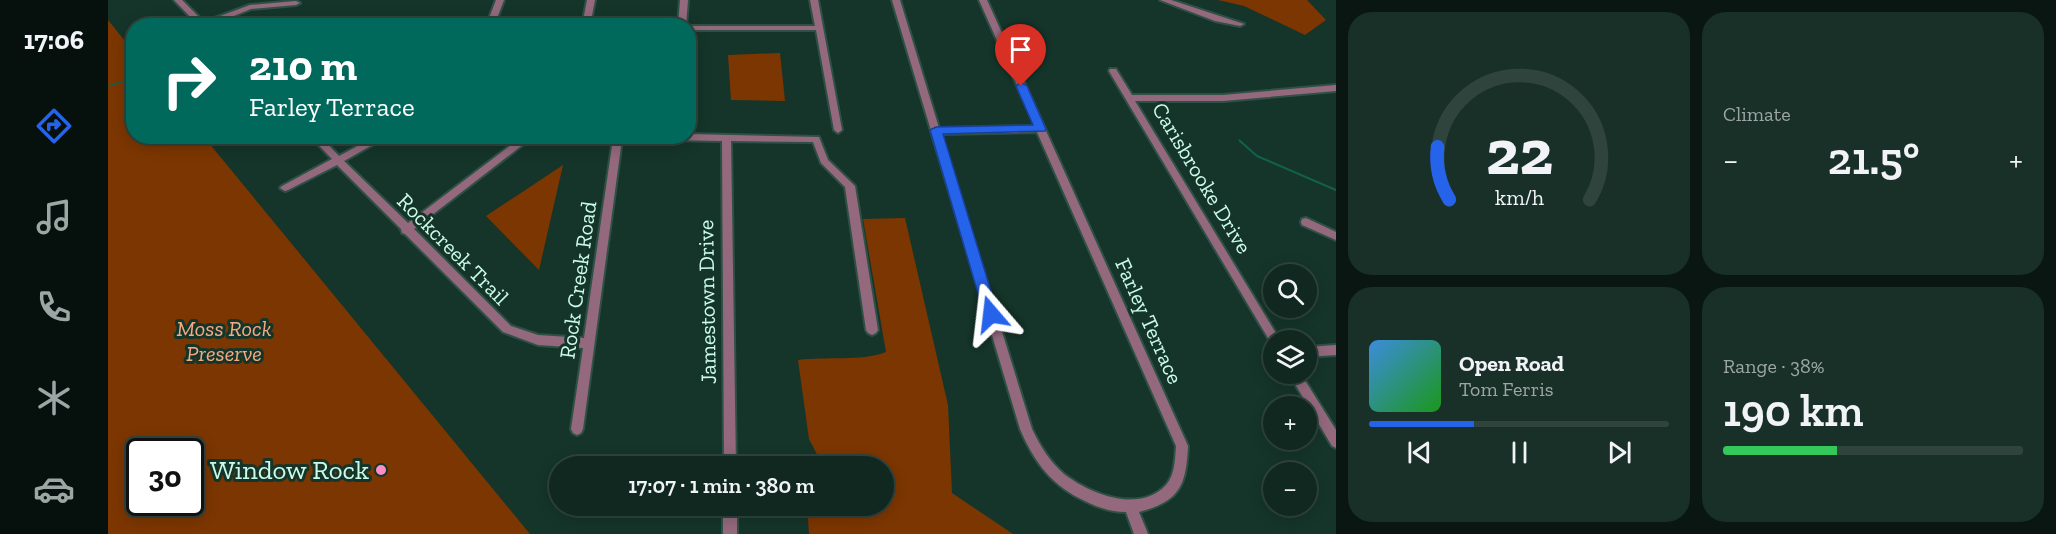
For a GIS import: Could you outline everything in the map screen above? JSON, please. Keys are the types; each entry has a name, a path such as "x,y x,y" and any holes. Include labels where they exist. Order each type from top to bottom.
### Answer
{"street":[{"path":"178,0 196,18"},
{"path":"493,18 500,0"},
{"path":"588,18 591,0"},
{"path":"683,18 684,0"},
{"path":"814,0 838,130"},
{"path":"896,0 1026,429 1036,452 1060,480 1078,492 1100,502 1130,506 1141,534"},
{"name":"Farley Terrace","path":"983,0 1182,446 1182,466 1177,483 1172,489 1150,503 1130,506"},
{"path":"1164,0 1218,19 1240,24"},
{"path":"221,18 250,7 296,3"},
{"path":"696,28 819,28"},
{"name":"Carisbrooke Drive","path":"1113,71 1269,330"},
{"name":"Carisbrooke Drive","path":"1129,98 1223,98 1336,88"},
{"path":"936,130 1041,129"},
{"path":"696,137 811,137 816,139 824,161 850,186 872,330"},
{"name":"Jamestown Drive","path":"726,137 730,456"},
{"name":"Rockcreek Trail","path":"322,144 507,329 526,338 549,342 589,343"},
{"path":"285,188 369,144"},
{"path":"406,230 520,144"},
{"name":"Rock Creek Road","path":"577,429 617,144"},
{"path":"1306,222 1336,236"},
{"path":"1317,351 1336,350"},
{"path":"1301,384 1336,442"},
{"path":"730,516 730,534"}],"green space":[{"path":"1218,0 1307,0 1326,20 1305,35 1244,6"},
{"name":"Moss Rock Preserve","path":"108,20 126,42 126,144 210,144 530,534 108,534"},
{"path":"780,53 785,101 731,100 728,55"},
{"path":"563,165 539,270 486,216"},
{"path":"905,218 948,405 952,493 1013,534 809,534 809,516 894,516 894,456 818,456 809,439 798,360 865,357 886,352 863,219"}],"waterway":[{"path":"108,86 126,80"},
{"path":"1240,141 1257,156 1336,190"}],"place":[{"name":"Window Rock","path":"381,470"}],"route":[{"path":"991,314 936,130 1041,129 1021,86"}]}
